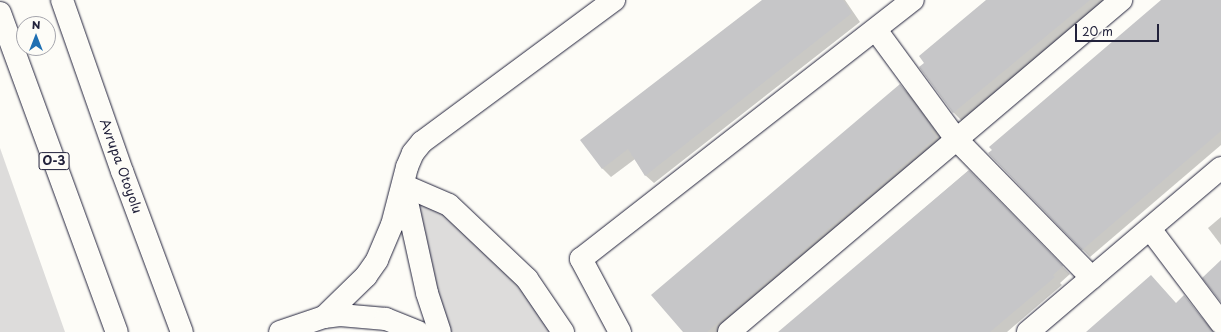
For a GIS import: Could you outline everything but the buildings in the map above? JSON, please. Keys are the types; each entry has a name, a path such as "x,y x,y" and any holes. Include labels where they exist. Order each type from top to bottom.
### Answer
{"main road":[{"name":"Avrupa Otoyolu","path":"62,0 182,332"},
{"path":"324,317 366,276 377,260 392,225 410,160 422,142 614,0"},
{"path":"620,332 581,259 914,0"},
{"path":"729,332 1121,0"},
{"name":"O-3","path":"0,13 117,332"},
{"path":"876,30 956,139 1092,278"},
{"path":"1028,332 1221,168"},
{"path":"403,185 426,286 440,332"},
{"path":"403,185 449,205 527,279 563,332"},
{"path":"1150,229 1221,323"},
{"path":"280,332 324,317 340,315 378,318 394,322 418,332"}],"shaded area":[{"path":"0,148 65,332 0,332"},
{"path":"403,185 449,205 563,332 440,332"}]}
